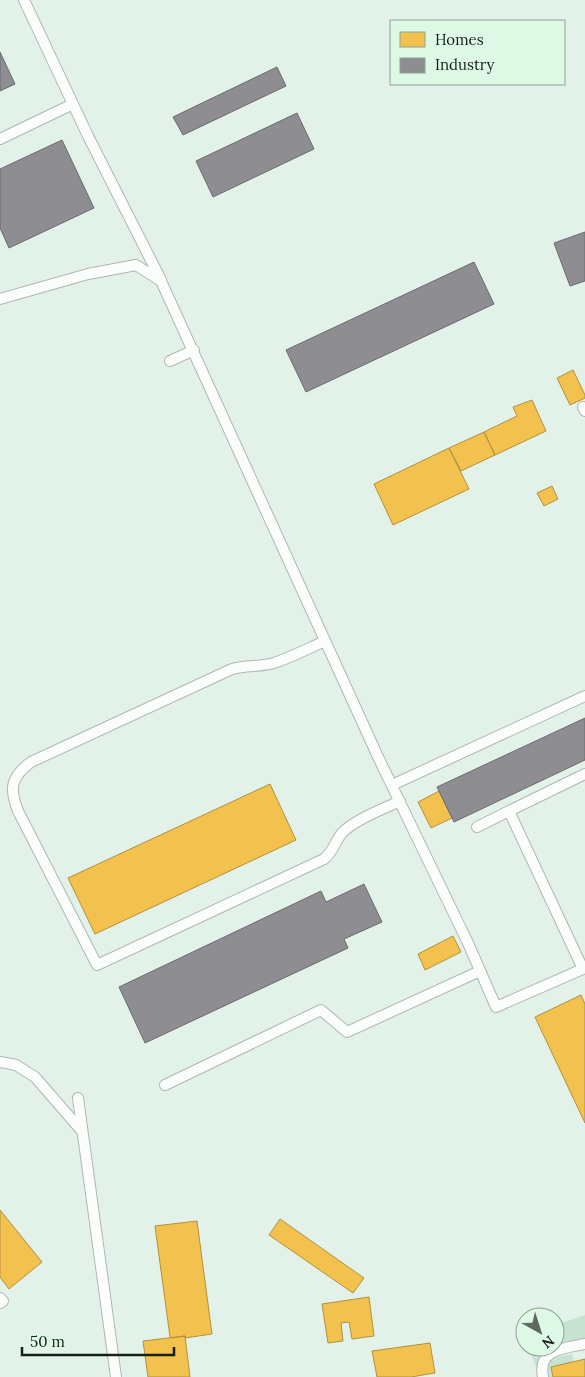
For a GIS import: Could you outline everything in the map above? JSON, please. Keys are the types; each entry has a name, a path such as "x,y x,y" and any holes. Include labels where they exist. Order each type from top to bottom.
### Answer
{"lane":[{"path":"24,0 88,136 194,350 379,759 468,943 496,1008 584,968 508,811"},
{"path":"0,139 73,104"},
{"path":"0,299 88,274 136,265 161,281"},
{"path":"170,361 194,350"},
{"path":"325,641 274,663 260,666 241,666 232,669 31,762 17,774 14,781 13,799 18,811 96,965 324,859 335,846 340,834 345,830 363,818 400,801"},
{"path":"392,785 585,696"},
{"path":"477,827 585,774"},
{"path":"165,1084 321,1010 347,1032 480,971"},
{"path":"0,1062 16,1064 35,1078 81,1130"},
{"path":"78,1098 116,1377"},
{"path":"0,1298 3,1301 0,1303"},
{"path":"543,1377 541,1370 545,1358 552,1352 585,1344"}],"green space":[{"path":"585,1315 585,1339 565,1344 565,1322"},
{"path":"572,1354 574,1362 551,1367 553,1377 549,1377 548,1371 551,1362"},
{"path":"532,1357 540,1357 537,1370"}],"building: Homes":[{"path":"573,370 585,398 570,405 557,378"},
{"path":"532,400 546,431 495,455 484,432 517,416 513,407"},
{"path":"484,432 495,455 461,471 449,448"},
{"path":"449,448 469,489 393,525 374,484"},
{"path":"552,486 558,499 544,506 537,493"},
{"path":"270,784 296,840 95,934 68,878"},
{"path":"439,791 452,818 431,828 418,802"},
{"path":"453,936 461,952 425,970 418,954"},
{"path":"581,995 585,1004 585,1123 535,1017"},
{"path":"0,1210 42,1262 9,1289 0,1277"},
{"path":"280,1219 364,1278 353,1293 269,1235"},
{"path":"197,1221 212,1334 171,1338 155,1226"},
{"path":"369,1297 374,1336 352,1339 349,1322 341,1323 343,1341 328,1343 322,1304"},
{"path":"185,1336 190,1377 148,1377 143,1341"},
{"path":"430,1343 435,1373 411,1377 377,1377 372,1351"},
{"path":"585,1359 585,1377 553,1377 551,1367"}],"building: Industry":[{"path":"0,52 15,84 0,91"},
{"path":"277,67 286,86 183,135 173,117"},
{"path":"297,113 314,149 213,197 196,161"},
{"path":"62,140 94,208 9,248 0,228 0,169"},
{"path":"585,232 585,281 570,286 554,243"},
{"path":"474,262 494,304 306,392 286,350"},
{"path":"585,718 585,760 454,822 437,787"},
{"path":"364,884 382,922 344,939 348,948 145,1043 119,987 321,891 326,902"}]}
